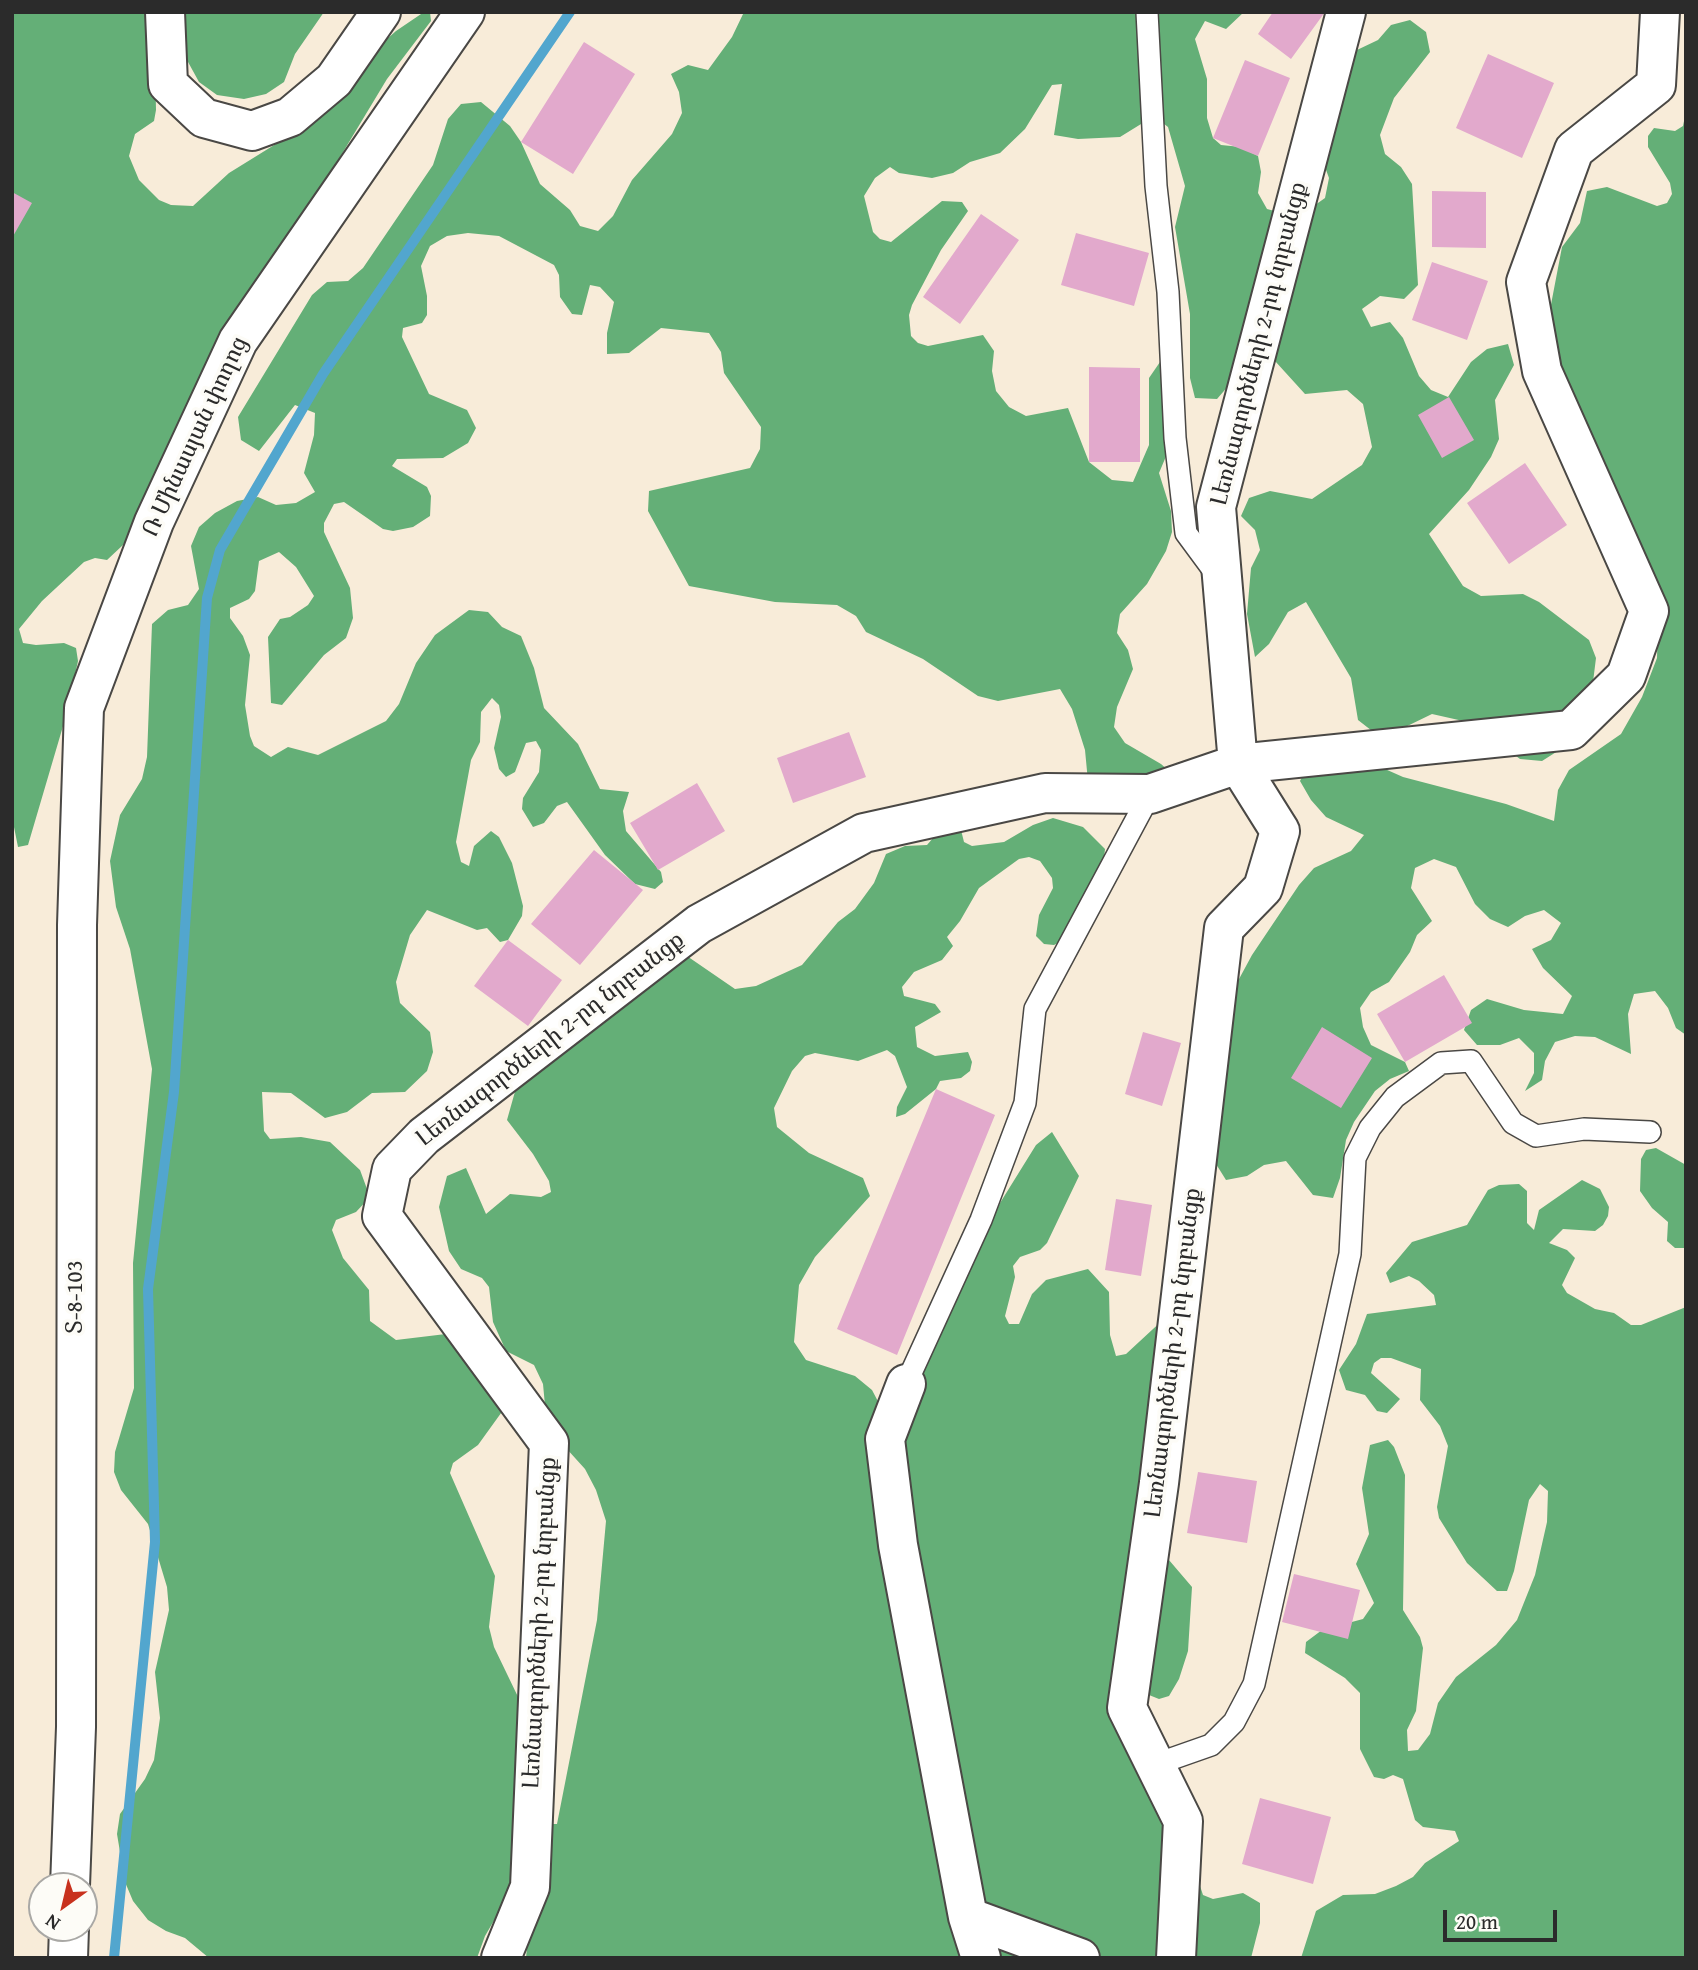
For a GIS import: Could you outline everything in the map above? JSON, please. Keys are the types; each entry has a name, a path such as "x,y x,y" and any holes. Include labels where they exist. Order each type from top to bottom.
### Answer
{"street":[{"path":"165,12 168,84 204,118 253,131 290,117 334,80 381,12"},
{"name":"Ռ Մինասյան փողոց","path":"84,708 154,522 238,341 466,12"},
{"name":"Լեռնագործների 2-րդ նրբանցք","path":"1175,1958 1183,1821 1126,1708 1159,1483 1224,928 1263,888 1280,831 1238,764 1216,507 1346,12"},
{"name":"Լեռնագործների 2-րդ նրբանցք","path":"501,1958 530,1887 549,1443 383,1216 392,1169 424,1136 699,924 864,833 1045,793 1150,794 1238,764 1571,730 1626,676 1649,611 1542,371 1526,282 1574,150 1656,85 1660,12"},
{"name":"Տ-8-103","path":"71,1872 76,1727 77,939 84,708"},
{"path":"906,1384 885,1439 898,1545 968,1917 981,1958"},
{"path":"968,1917 1080,1958"}],"lane":[{"path":"1147,12 1156,186 1168,292 1175,438 1186,533 1223,582"},
{"path":"906,1384 981,1220 1024,1103 1035,1009 1150,794"},
{"path":"1154,1765 1210,1745 1234,1722 1254,1684 1349,1254 1355,1158 1370,1128 1395,1097 1441,1063 1471,1061 1513,1123 1536,1136 1584,1129 1650,1132"}],"green space":[{"path":"12,12 154,12 156,110 154,121 135,134 129,156 139,180 159,200 171,205 193,206 229,173 313,121 368,56 396,31 424,12 430,12 431,21 387,79 331,172 244,356 123,545 107,560 95,558 84,562 42,601 19,629 23,643 64,643 76,648 78,661 66,716 28,845 18,847 12,817"},
{"path":"179,12 324,12 295,54 284,82 266,94 244,99 217,95 199,82 182,51"},
{"path":"744,12 1244,12 1226,29 1205,21 1195,39 1207,79 1207,118 1213,138 1221,145 1241,147 1258,156 1261,172 1258,193 1267,209 1286,214 1308,210 1325,198 1329,178 1322,159 1338,59 1378,40 1391,25 1410,20 1426,32 1430,52 1394,98 1380,135 1385,154 1401,167 1412,184 1418,285 1404,299 1380,296 1362,309 1371,327 1390,322 1403,338 1419,376 1431,390 1448,397 1471,362 1487,349 1508,344 1514,365 1495,400 1499,439 1491,457 1469,490 1429,534 1463,586 1481,596 1523,594 1539,602 1589,640 1596,658 1591,698 1561,749 1542,761 1520,759 1472,723 1432,714 1397,731 1376,734 1358,720 1351,678 1306,602 1288,612 1269,644 1255,657 1247,614 1251,568 1260,550 1255,530 1241,516 1249,498 1270,491 1312,499 1362,465 1372,447 1363,404 1347,390 1305,394 1275,361 1255,355 1217,399 1195,398 1190,378 1190,314 1175,227 1185,186 1168,127 1154,116 1120,137 1078,139 1054,135 1062,84 1052,85 1025,129 1000,153 970,162 953,173 932,178 899,173 890,167 875,178 864,196 873,232 880,239 891,242 942,201 962,202 968,211 941,250 912,305 909,315 911,336 918,343 928,346 983,335 994,351 992,371 996,391 1009,407 1026,416 1068,408 1089,462 1112,480 1133,482 1149,445 1149,378 1160,362 1170,378 1167,454 1159,473 1171,511 1172,532 1166,551 1147,584 1120,614 1117,633 1128,650 1133,669 1117,707 1114,727 1125,743 1161,764 1176,777 1089,792 1085,750 1072,709 1060,689 998,701 978,696 923,659 866,632 856,616 837,605 775,602 689,586 648,511 649,491 750,468 760,449 761,427 724,373 721,352 709,333 661,328 629,353 607,354 607,333 614,302 600,287 590,285 582,315 572,314 560,297 559,275 554,265 499,236 468,233 447,236 430,246 421,266 427,296 427,315 422,323 403,328 402,337 429,394 467,410 476,428 468,443 443,458 397,459 392,466 427,487 431,496 430,516 413,527 393,531 383,529 344,502 334,504 324,523 324,532 350,588 353,618 346,638 324,655 282,705 271,703 268,637 280,619 290,617 308,605 314,596 296,567 279,552 259,561 255,591 249,599 230,608 230,618 243,636 250,655 245,705 250,736 254,746 271,757 288,747 318,755 386,721 399,704 416,663 435,635 469,610 488,612 502,627 521,636 534,668 544,708 578,744 600,789 629,792 623,811 626,831 661,872 663,882 655,889 635,884 605,855 567,802 557,806 544,823 533,827 522,809 523,798 539,772 541,750 536,741 526,743 515,772 506,777 499,769 494,748 501,717 499,705 492,698 481,712 480,742 471,760 456,842 461,862 469,866 474,846 491,831 499,837 512,863 523,906 522,916 508,940 500,942 487,928 477,930 427,910 410,935 396,982 400,1003 430,1032 433,1052 427,1071 405,1092 372,1093 347,1112 325,1118 291,1093 262,1092 264,1131 270,1139 301,1137 330,1142 360,1170 370,1197 356,1212 336,1220 332,1230 343,1258 369,1290 370,1321 396,1340 446,1334 509,1402 478,1445 453,1463 450,1473 495,1576 489,1627 494,1647 520,1701 548,1824 557,1824 597,1620 606,1521 596,1490 585,1469 547,1427 543,1384 534,1365 506,1351 493,1322 489,1287 482,1278 461,1269 449,1251 439,1207 447,1176 466,1168 486,1214 510,1194 541,1197 551,1192 549,1181 533,1154 507,1120 516,1088 684,954 735,989 756,986 802,965 838,922 855,909 874,883 886,854 905,846 927,845 933,838 929,817 957,814 964,842 972,846 1004,842 1033,825 1053,818 1083,827 1105,849 1103,869 1064,940 1054,945 1044,944 1036,936 1039,915 1053,888 1052,878 1040,861 1029,857 1019,859 979,888 960,921 947,937 953,946 942,960 914,972 902,987 904,996 935,1004 941,1012 915,1027 917,1047 935,1056 968,1052 972,1062 970,1071 961,1078 940,1081 936,1089 905,1114 896,1117 897,1107 907,1087 895,1056 887,1050 858,1061 815,1053 805,1056 792,1071 774,1108 777,1127 809,1153 863,1178 870,1196 815,1257 799,1285 794,1342 806,1360 855,1376 872,1390 882,1409 916,1369 951,1313 1000,1203 1036,1145 1052,1132 1079,1176 1047,1243 1040,1250 1020,1257 1013,1266 1015,1277 1005,1316 1009,1324 1019,1324 1032,1294 1046,1280 1088,1269 1109,1292 1110,1335 1116,1356 1126,1354 1166,1317 1157,1546 1192,1587 1188,1651 1179,1679 1169,1696 1159,1699 1149,1695 1138,1699 1203,1895 1213,1899 1243,1893 1260,1903 1260,1923 1251,1958 526,1958 529,1926 514,1886 485,1936 477,1958 209,1958 185,1938 148,1920 133,1901 125,1882 117,1834 120,1814 145,1779 154,1760 160,1718 155,1672 169,1610 167,1587 148,1524 121,1490 114,1472 115,1452 134,1388 133,1263 152,1069 130,949 116,907 110,861 120,815 142,779 147,757 152,624 168,610 188,605 199,589 191,546 199,527 215,513 237,501 258,497 276,505 296,503 315,492 304,473 314,435 315,413 295,405 259,451 241,440 238,417 312,295 327,282 348,281 363,268 433,165 448,119 461,104 481,102 510,126 521,142 540,184 570,210 580,226 598,231 613,216 632,180 672,134 682,113 679,92 671,74 688,65 708,70 732,37"},
{"path":"1686,111 1686,1035 1676,1028 1668,1008 1655,991 1634,994 1628,1014 1631,1054 1595,1037 1575,1036 1555,1042 1545,1061 1542,1080 1525,1091 1534,1073 1534,1053 1519,1038 1500,1045 1477,1045 1464,1030 1471,1010 1487,999 1524,1010 1563,1014 1572,996 1543,968 1532,949 1551,940 1561,923 1544,910 1525,916 1508,927 1490,919 1475,904 1456,867 1434,859 1415,868 1411,888 1432,921 1417,935 1410,952 1389,982 1371,992 1360,1008 1363,1027 1371,1045 1405,1062 1409,1071 1390,1079 1375,1091 1354,1122 1346,1140 1340,1178 1333,1198 1313,1195 1286,1161 1264,1165 1247,1176 1226,1180 1216,1164 1219,1016 1252,955 1299,885 1314,868 1351,851 1364,835 1326,817 1311,800 1300,781 1309,763 1367,761 1403,777 1506,804 1554,821 1558,790 1569,770 1621,734 1642,697 1657,658 1658,618 1567,435 1549,315 1562,247 1580,223 1587,191 1607,187 1657,206 1667,203 1672,194 1670,183 1648,147 1648,136 1654,128 1675,131 1683,126"},
{"path":"1656,1148 1686,1165 1686,1248 1675,1248 1667,1241 1668,1222 1652,1208 1640,1191 1641,1159 1646,1150"},
{"path":"1582,1180 1600,1189 1609,1207 1608,1216 1603,1225 1595,1231 1563,1229 1549,1243 1567,1250 1575,1258 1562,1285 1567,1293 1595,1309 1614,1313 1631,1325 1641,1325 1686,1307 1686,1958 1301,1958 1316,1911 1343,1895 1375,1894 1396,1886 1413,1877 1425,1863 1459,1841 1455,1831 1423,1827 1415,1820 1403,1779 1393,1775 1384,1779 1374,1777 1360,1749 1360,1693 1345,1678 1305,1653 1306,1642 1322,1630 1363,1619 1374,1603 1356,1564 1369,1534 1362,1488 1370,1445 1388,1440 1394,1447 1405,1475 1403,1610 1420,1637 1423,1648 1416,1711 1407,1730 1408,1751 1418,1750 1430,1734 1438,1703 1456,1677 1496,1645 1517,1620 1535,1575 1547,1522 1548,1491 1540,1484 1529,1500 1514,1571 1507,1591 1497,1591 1467,1563 1439,1518 1437,1507 1448,1446 1440,1426 1420,1400 1421,1369 1391,1358 1381,1358 1374,1363 1371,1373 1400,1399 1387,1413 1377,1411 1365,1395 1346,1390 1339,1370 1356,1344 1367,1314 1436,1305 1434,1295 1419,1281 1409,1276 1390,1283 1386,1273 1412,1242 1467,1225 1488,1190 1499,1185 1519,1184 1527,1191 1527,1223 1534,1230 1539,1210"}],"building":[{"path":"1273,12 1325,12 1291,59 1258,34"},
{"path":"584,42 635,74 573,174 521,142"},
{"path":"1488,54 1554,83 1522,158 1456,128"},
{"path":"1245,60 1290,78 1258,156 1213,138"},
{"path":"1432,191 1486,192 1486,248 1432,247"},
{"path":"12,192 32,203 12,238"},
{"path":"981,214 1019,240 960,324 923,297"},
{"path":"1076,233 1149,253 1134,306 1061,285"},
{"path":"1432,262 1488,281 1467,340 1412,320"},
{"path":"1089,367 1140,368 1140,462 1089,462"},
{"path":"1449,397 1474,440 1442,458 1418,415"},
{"path":"1525,463 1567,525 1509,564 1467,503"},
{"path":"849,732 866,777 793,803 777,758"},
{"path":"697,783 725,831 658,870 630,823"},
{"path":"594,850 643,890 580,965 531,924"},
{"path":"508,940 562,980 528,1026 474,986"},
{"path":"1444,975 1472,1023 1405,1062 1377,1014"},
{"path":"1322,1027 1372,1058 1341,1108 1291,1078"},
{"path":"1143,1032 1181,1043 1162,1106 1125,1094"},
{"path":"936,1089 995,1115 897,1355 837,1329"},
{"path":"1116,1199 1152,1205 1141,1276 1105,1270"},
{"path":"1198,1472 1257,1481 1247,1543 1187,1533"},
{"path":"1294,1574 1360,1590 1348,1639 1282,1622"},
{"path":"1260,1798 1331,1817 1313,1884 1242,1864"}],"waterway":[{"path":"114,1958 155,1542 148,1289 174,1092 207,598 220,550 323,374 570,12"}]}
